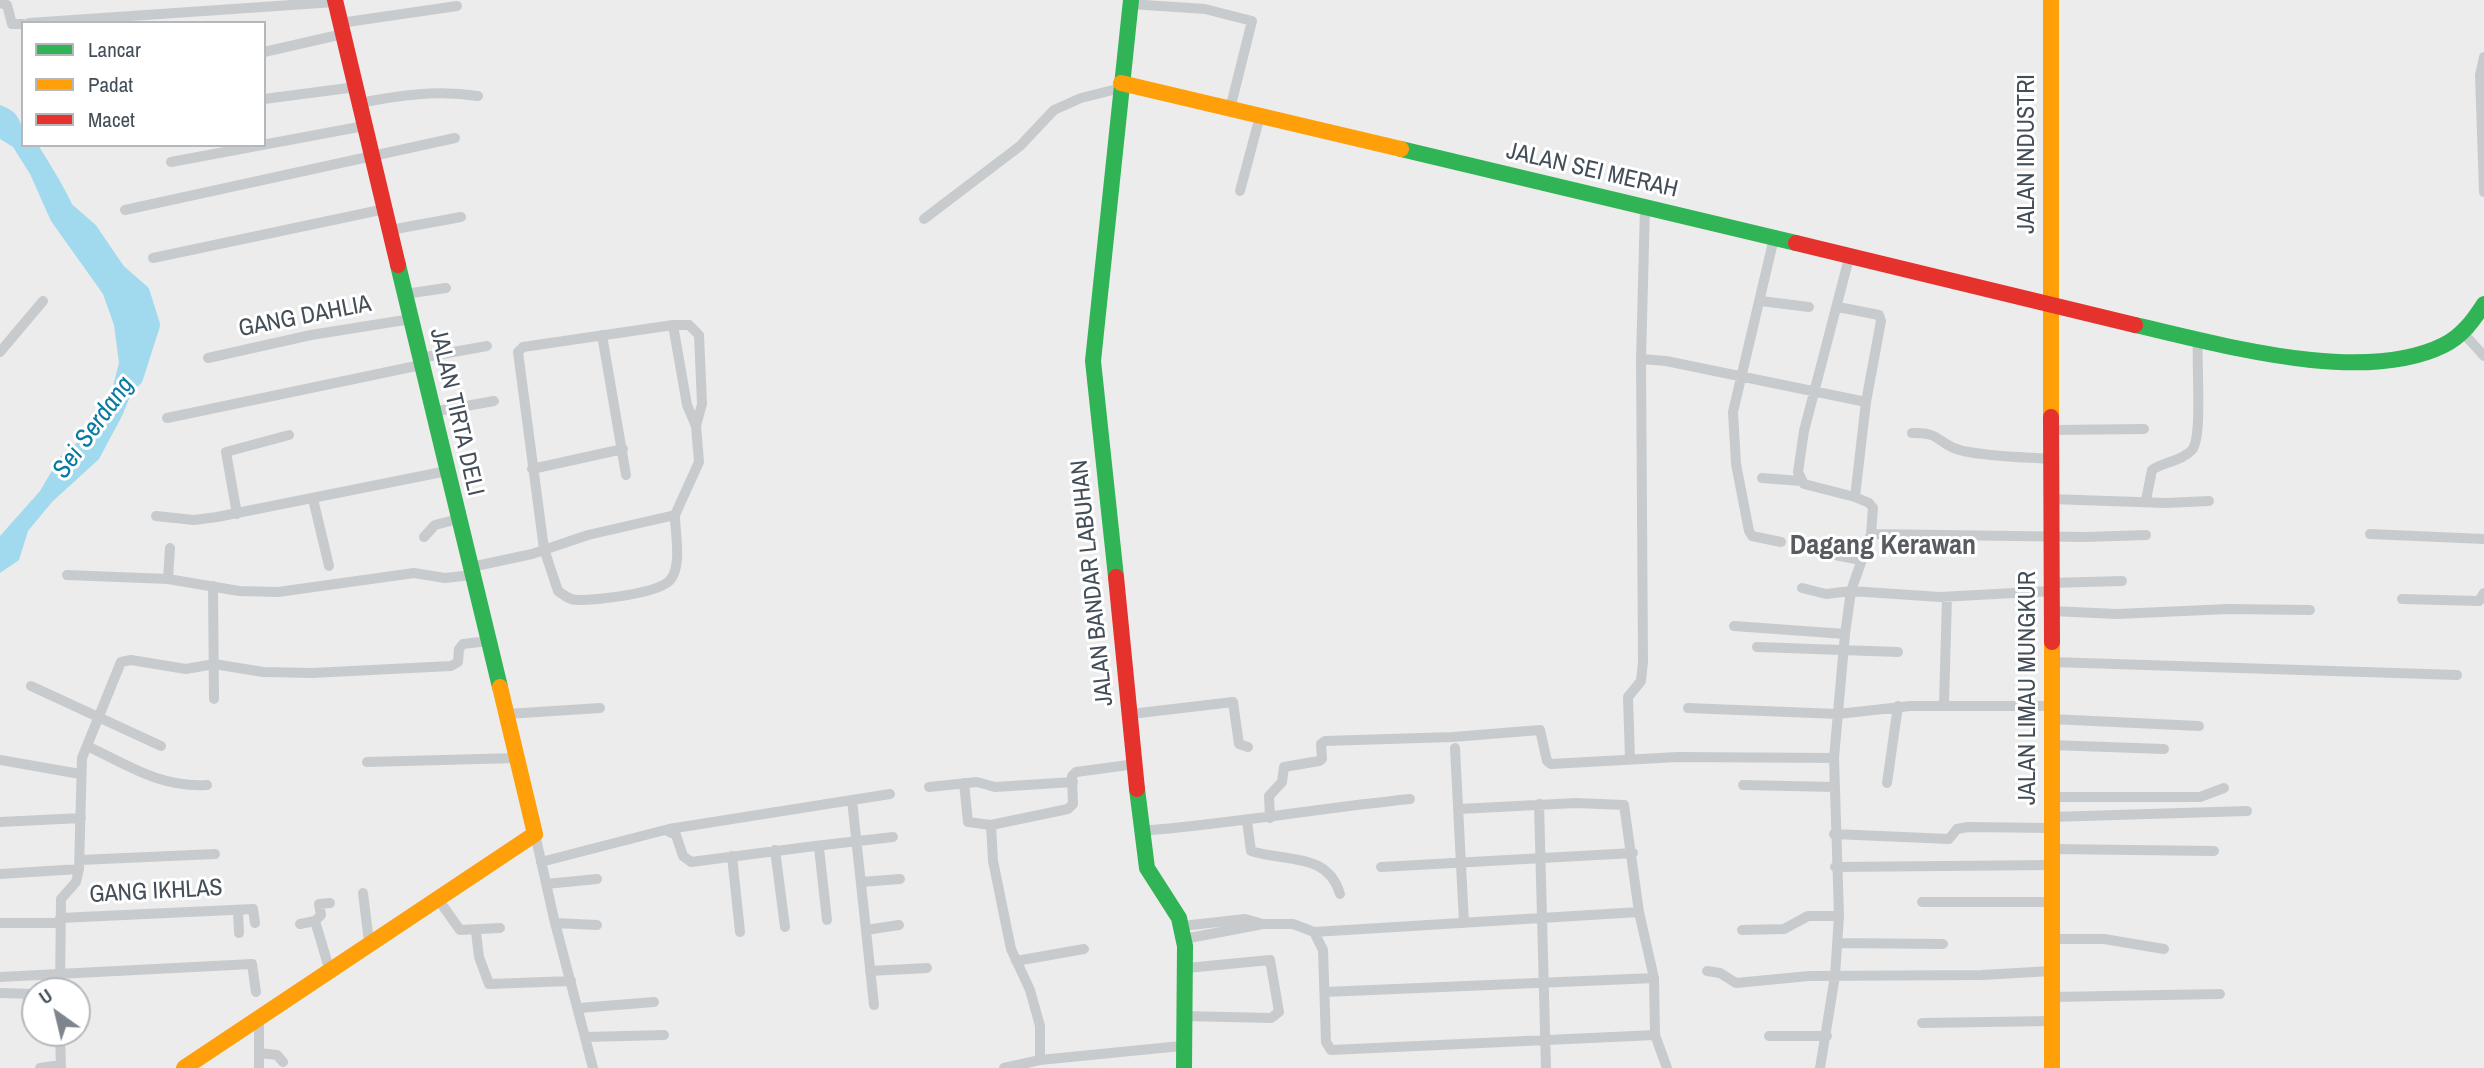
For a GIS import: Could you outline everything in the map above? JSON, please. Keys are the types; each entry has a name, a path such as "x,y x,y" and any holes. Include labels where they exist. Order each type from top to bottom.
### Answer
{"street":[{"name":"JALAN INDUSTRI","path":"2051,0 2052,307"},
{"path":"73,21 335,1"},
{"name":"JALAN TIRTA DELI","path":"335,1 457,519 535,834"},
{"path":"1131,2 1205,9 1252,21 1230,109"},
{"name":"JALAN BANDAR LABUHAN","path":"1131,2 1093,361 1146,868 1183,932 1187,968 1181,1046 1184,1068"},
{"path":"0,3 8,5 12,24 21,24"},
{"path":"266,51 342,29 457,6"},
{"path":"2484,57 2480,75 2484,192"},
{"name":"JALAN SEI MERAH","path":"1121,86 1230,109 1645,207 2052,307 2197,340 2289,357 2364,360 2418,355 2448,344 2464,334"},
{"path":"924,219 1020,146 1054,110 1081,98 1121,86"},
{"path":"266,99 429,92 478,96"},
{"path":"1240,191 1260,116"},
{"path":"266,144 364,126"},
{"path":"125,210 455,138"},
{"path":"171,162 251,147"},
{"path":"1630,759 1628,697 1640,682 1643,662 1641,359 1645,207"},
{"path":"153,258 385,209"},
{"path":"390,230 461,217"},
{"path":"1774,238 1741,376 1733,427 1736,464 1749,531 1756,538 1781,542"},
{"path":"1801,481 1798,472 1804,431 1849,258"},
{"path":"405,295 446,288"},
{"path":"0,352 43,300"},
{"path":"1761,301 1809,307"},
{"path":"2484,304 2464,334 2484,356"},
{"path":"1838,307 1881,317 1866,402 1855,497"},
{"name":"JALAN LIMAU MUNGKUR","path":"2052,307 2052,1068"},
{"name":"GANG DAHLIA","path":"208,358 311,335 411,319"},
{"path":"673,325 687,405 696,426 699,461 675,515 677,560 673,575 655,589 576,600 568,598 553,582 544,550 518,352 523,348 602,335 673,325 689,325 699,335 702,404 696,426"},
{"path":"602,335 626,475"},
{"path":"2146,500 2152,470 2187,454 2196,442 2200,420 2197,402 2197,340"},
{"path":"167,418 487,346"},
{"path":"1641,359 1866,402"},
{"path":"432,412 494,401"},
{"path":"2053,430 2144,429"},
{"path":"1912,433 1935,434 1949,447 1972,453 2052,458"},
{"path":"237,514 226,452 289,435"},
{"path":"532,469 623,449"},
{"path":"156,516 194,520 237,514 447,471"},
{"path":"1762,478 1801,481 1855,497 1869,503 1873,508 1871,534 1850,591 1844,634 1834,758 1835,867 1839,916 1835,976 1821,1068"},
{"path":"313,499 329,566"},
{"path":"2051,499 2146,500 2166,503 2209,501"},
{"path":"67,575 168,579 239,591 278,592 414,573 444,578 588,535 675,515"},
{"path":"424,537 435,525 457,519"},
{"path":"1871,534 2085,537 2146,535"},
{"path":"2370,534 2484,538"},
{"path":"168,579 170,548"},
{"path":"1819,552 1861,559"},
{"path":"1802,588 1826,594 1850,591 1947,597 2122,581"},
{"path":"213,586 214,699"},
{"path":"2402,599 2479,601 2484,593"},
{"path":"1944,705 1947,597"},
{"path":"2052,611 2129,614 2228,609 2310,610"},
{"path":"1734,626 1844,634"},
{"path":"60,976 62,895 76,882 80,864 80,774 87,746 121,662 131,660 186,669 214,664 263,672 383,671 452,666 458,662 459,649 463,644 488,641"},
{"path":"1757,647 1898,652"},
{"path":"2052,662 2457,675"},
{"path":"32,686 161,746"},
{"path":"1131,714 1233,702 1238,744 1248,747"},
{"path":"1688,708 1838,714 1898,706 1944,705 2199,726"},
{"path":"1887,783 1898,706"},
{"path":"507,715 600,708"},
{"path":"1270,818 1269,796 1282,782 1283,766 1321,760 1321,744 1325,741 1453,737 1540,730 1549,763 1630,759 1834,758"},
{"path":"2051,745 2164,749"},
{"path":"87,746 163,782 185,786 207,785"},
{"path":"1455,748 1464,923"},
{"path":"367,762 517,758"},
{"path":"0,760 80,774"},
{"path":"964,783 968,822 991,825 1068,809 1073,804 1072,776 1080,771 1136,764"},
{"path":"929,787 977,782 995,787 1073,782"},
{"path":"1743,785 1835,787"},
{"path":"2051,797 2200,797 2224,788"},
{"path":"541,862 669,830 890,794"},
{"path":"1141,831 1247,821 1318,808 1410,799"},
{"path":"852,800 874,1005"},
{"path":"1459,809 1622,803 1633,853 1639,912 1654,978 1654,1035 1667,1068"},
{"path":"1539,804 1546,1068"},
{"path":"1834,834 1949,839 1957,829 1968,827 2247,811"},
{"path":"0,822 81,818"},
{"path":"1247,821 1251,851 1320,864 1335,879 1340,894"},
{"path":"991,825 993,861 1016,961 1030,990 1040,1026 1045,1062"},
{"path":"669,830 676,835 686,861 893,837"},
{"path":"184,1068 329,968 438,900 535,834 593,1068"},
{"path":"815,846 819,848 827,920"},
{"path":"775,850 785,927"},
{"path":"1835,867 2214,851"},
{"path":"1381,867 1633,853"},
{"path":"0,874 80,864 215,854"},
{"path":"732,856 740,932"},
{"path":"546,884 597,879"},
{"path":"861,882 900,879"},
{"path":"363,893 369,942"},
{"path":"438,900 460,930 476,932 500,928"},
{"path":"1922,902 2053,902"},
{"path":"300,924 315,920 321,915 319,904 330,903"},
{"name":"GANG IKHLAS","path":"0,923 253,909 256,923"},
{"path":"238,910 239,933"},
{"path":"1183,932 1262,924 1293,924 1314,932 1639,912"},
{"path":"1742,930 1784,929 1808,916 1839,916"},
{"path":"315,920 329,968"},
{"path":"555,923 597,925"},
{"path":"866,930 899,925"},
{"path":"476,932 478,957 489,984 571,981"},
{"path":"1314,932 1323,950 1326,1042 1331,1049 1544,1042 1654,1035"},
{"path":"2052,939 2104,939 2164,949"},
{"path":"1837,943 1944,944"},
{"path":"1016,961 1084,949"},
{"path":"1184,1016 1271,1018 1279,1012 1270,960 1187,968"},
{"path":"0,977 252,964 256,992"},
{"path":"870,971 928,968"},
{"path":"1707,971 1723,974 1736,983 1835,976 1982,975 2051,971"},
{"path":"1325,992 1654,978"},
{"path":"0,993 21,994"},
{"path":"2052,997 2220,994"},
{"path":"579,1008 654,1002"},
{"path":"259,1015 259,1068"},
{"path":"1922,1023 2052,1021"},
{"path":"586,1038 664,1035"},
{"path":"1769,1036 1827,1036"},
{"path":"1004,1068 1181,1046"},
{"path":"40,1068 61,1066 60,1047"},
{"path":"259,1053 278,1055 283,1062"}],"water":[{"path":"0,105 17,115 21,127 21,147 39,147 46,157 74,207 90,248 122,268 139,298 145,332 141,370 122,416 99,459 52,502 28,531 19,560 0,573 0,536 40,491 60,457 93,429 110,398 119,363 114,325 103,294 51,221 30,174 13,147 0,139"}],"waterway":[{"name":"Sei Serdang","path":"66,211 89,231 117,272 141,293 151,325 134,378"}],"traffic: fast":[{"path":"1116,577 1093,361 1131,0"},
{"path":"1401,149 1796,243"},
{"path":"398,265 500,687"},
{"path":"2135,325 2291,358 2373,362 2411,357 2444,345 2467,328 2484,304"},
{"path":"1137,789 1147,868 1179,918 1185,946 1184,1068"}],"traffic: slow":[{"path":"2051,0 2051,417"},
{"path":"1121,83 1401,149"},
{"path":"2052,642 2052,1068"},
{"path":"184,1068 535,834 500,687"}],"traffic: jam":[{"path":"335,0 398,265"},
{"path":"1796,243 2135,325"},
{"path":"2051,417 2052,642"},
{"path":"1116,577 1137,789"}],"district":[{"name":"Dagang Kerawan","path":"1883,546"}]}
